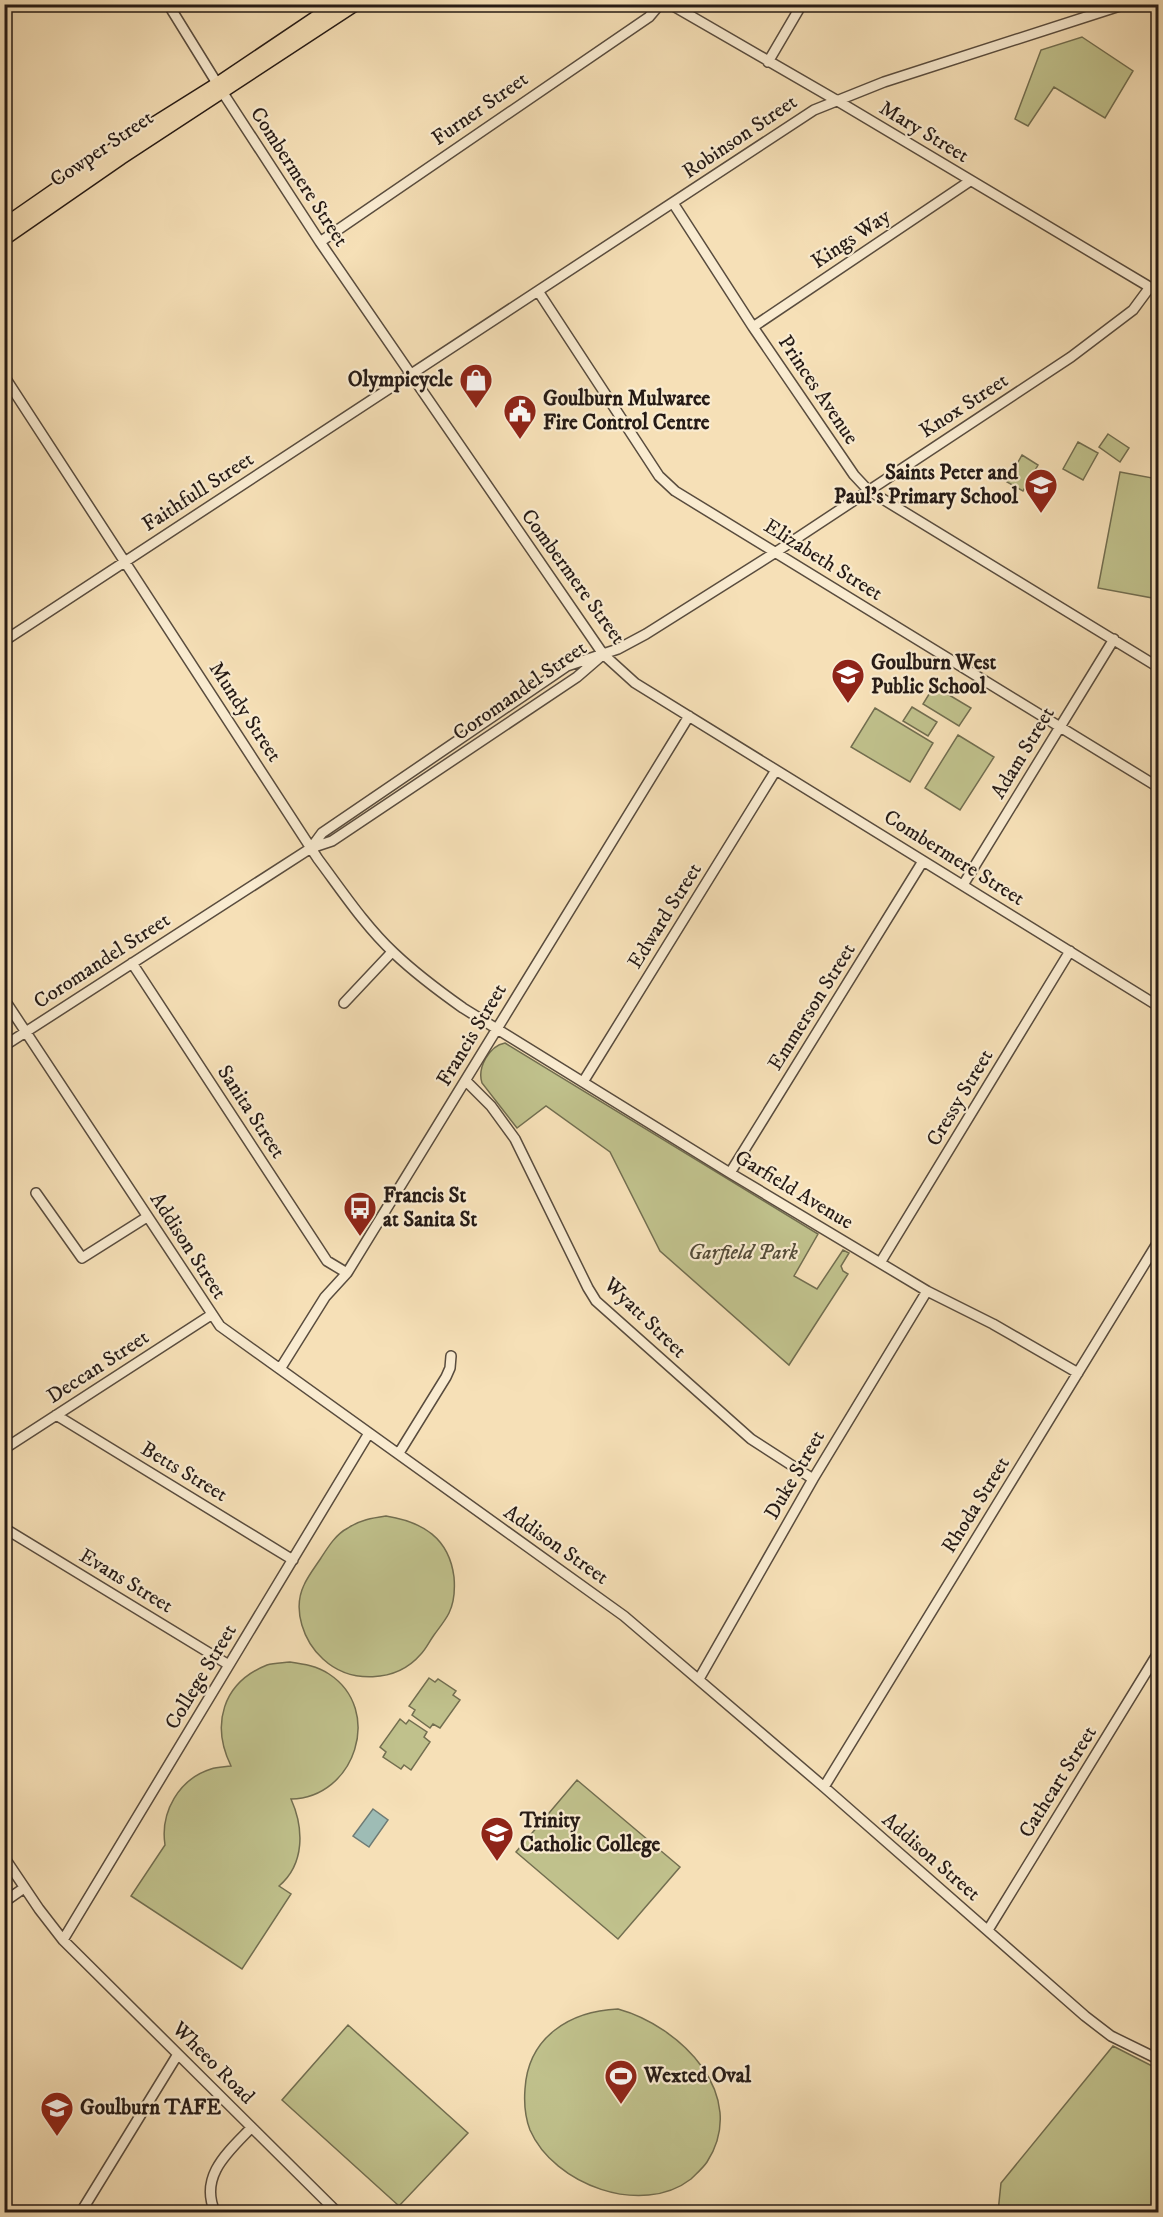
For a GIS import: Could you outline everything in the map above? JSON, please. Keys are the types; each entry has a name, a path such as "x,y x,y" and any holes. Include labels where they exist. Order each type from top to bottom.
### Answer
{"main road":[{"path":"220,88 336,4"},
{"path":"220,88 356,4"},
{"name":"Cowper Street","path":"4,225 118,146 220,88"},
{"name":"Cowper Street","path":"4,238 220,88"}],"street":[{"name":"Combermere Street","path":"168,4 320,242 603,654 635,683 1158,1006"},
{"name":"Furner Street","path":"320,242 649,17 660,4"},
{"name":"Mary Street","path":"670,4 1154,289"},
{"path":"768,62 802,4"},
{"name":"Robinson Street","path":"411,374 816,108 884,82 1126,4"},
{"name":"Kings Way","path":"753,327 970,181"},
{"name":"Princes Avenue","path":"673,203 753,327 854,476 868,490 1158,667"},
{"name":"Knox Street","path":"603,654 646,634 776,552 1071,357 1133,310 1154,289"},
{"name":"Elizabeth Street","path":"538,291 659,476 675,491 1158,787"},
{"name":"Faithfull Street","path":"4,640 411,374"},
{"name":"Mundy Street","path":"4,376 311,848 352,906 392,952 428,983 496,1028"},
{"name":"Adam Street","path":"963,885 1113,639"},
{"name":"Coromandel Street","path":"311,848 322,833 567,666 603,654"},
{"name":"Coromandel Street","path":"4,1046 311,848 332,841 578,677 603,654"},
{"path":"507,707 516,718"},
{"name":"Francis Street","path":"280,1369 325,1297 347,1273 689,716"},
{"path":"444,750 452,761"},
{"name":"Edward Street","path":"584,1082 776,770"},
{"path":"382,792 390,803"},
{"name":"Emmerson Street","path":"730,1173 923,861"},
{"name":"Cressy Street","path":"880,1263 1070,951"},
{"path":"344,1003 392,952"},
{"name":"Sanita Street","path":"132,963 327,1261 347,1273"},
{"name":"Addison Street","path":"4,999 211,1315 224,1329 615,1609 699,1679 1094,2022 1120,2041 1158,2059"},
{"name":"Garfield Avenue","path":"496,1028 730,1173 927,1291 993,1324 1078,1373"},
{"name":"Wyatt Street","path":"466,1081 491,1106 515,1139 596,1301 751,1439 813,1479"},
{"path":"36,1193 82,1258 147,1217"},
{"name":"Rhoda Street","path":"824,1787 1158,1242"},
{"name":"Duke Street","path":"699,1679 813,1479 927,1291"},
{"name":"Deccan Street","path":"5,1446 211,1315"},
{"path":"399,1454 446,1377 450,1368 451,1356"},
{"name":"Betts Street","path":"56,1415 293,1560"},
{"name":"College Street","path":"63,1940 369,1433"},
{"name":"Evans Street","path":"4,1528 230,1665"},
{"name":"Cathcart Street","path":"988,1930 1158,1653"},
{"name":"Wheeo Road","path":"4,1857 63,1940 337,2212"},
{"path":"4,1902 24,1888"},
{"path":"81,2212 178,2054"},
{"path":"215,2212 210,2191 215,2168 251,2128"}],"green space":[{"path":"1082,37 1133,71 1105,118 1054,87 1028,126 1015,119 1041,50"},
{"path":"1108,434 1129,448 1120,462 1099,447"},
{"path":"1078,442 1098,453 1083,480 1063,469"},
{"path":"1022,455 1038,465 1023,491 1007,482"},
{"path":"1120,472 1158,479 1158,599 1098,588"},
{"path":"934,686 971,708 959,726 923,704"},
{"path":"912,707 937,722 928,736 903,721"},
{"path":"875,708 933,743 910,782 851,747"},
{"path":"958,735 994,757 960,810 925,788"},
{"name":"Garfield Park","path":"505,1043 818,1234 794,1276 817,1289 843,1250 849,1253 841,1266 848,1274 789,1365 660,1251 610,1152 546,1106 517,1128 482,1083 481,1077 483,1065 489,1053"},
{"path":"386,1516 412,1523 432,1534 440,1542 451,1563 454,1577 453,1600 444,1622 423,1652 411,1664 386,1675 359,1676 334,1667 316,1652 305,1635 299,1605 304,1585 329,1545 353,1525"},
{"path":"290,1662 324,1671 346,1690 355,1709 358,1729 355,1750 346,1769 332,1784 313,1795 291,1799 298,1822 300,1845 294,1867 279,1886 291,1894 242,1969 131,1896 165,1845 166,1821 174,1798 190,1780 200,1774 213,1768 231,1766 225,1751 222,1721 231,1694 252,1673 267,1665"},
{"path":"429,1678 435,1682 438,1679 456,1691 453,1695 460,1700 440,1728 433,1724 430,1728 412,1715 415,1710 409,1706"},
{"path":"400,1719 406,1724 409,1720 427,1732 424,1737 430,1742 411,1770 404,1765 401,1769 383,1757 386,1752 380,1747"},
{"path":"577,1780 680,1867 618,1939 516,1852"},
{"name":"Wexted Oval","path":"618,2009 641,2018 664,2031 685,2047 702,2067 714,2089 720,2112 718,2137 704,2166 691,2179 671,2190 649,2195 625,2195 579,2180 558,2166 542,2149 528,2125 525,2089 528,2071 543,2041 568,2021 600,2011"},
{"path":"348,2025 468,2133 399,2206 282,2100"},
{"path":"1113,2046 1158,2069 1158,2212 998,2212 1001,2183"}],"water":[{"path":"373,1809 388,1820 369,1847 353,1836"}],"place":[{"name":"Olympicycle","path":"476,409"},
{"name":"Goulburn Mulwaree Fire Control Centre","path":"520,440"},
{"name":"Saints Peter and Paul's Primary School","path":"1041,514"},
{"name":"Goulburn West Public School","path":"848,704"},
{"name":"Francis St at Sanita St","path":"360,1237"},
{"name":"Trinity Catholic College","path":"497,1862"},
{"name":"Wexted Oval","path":"621,2105"},
{"name":"Goulburn TAFE","path":"57,2137"}]}
